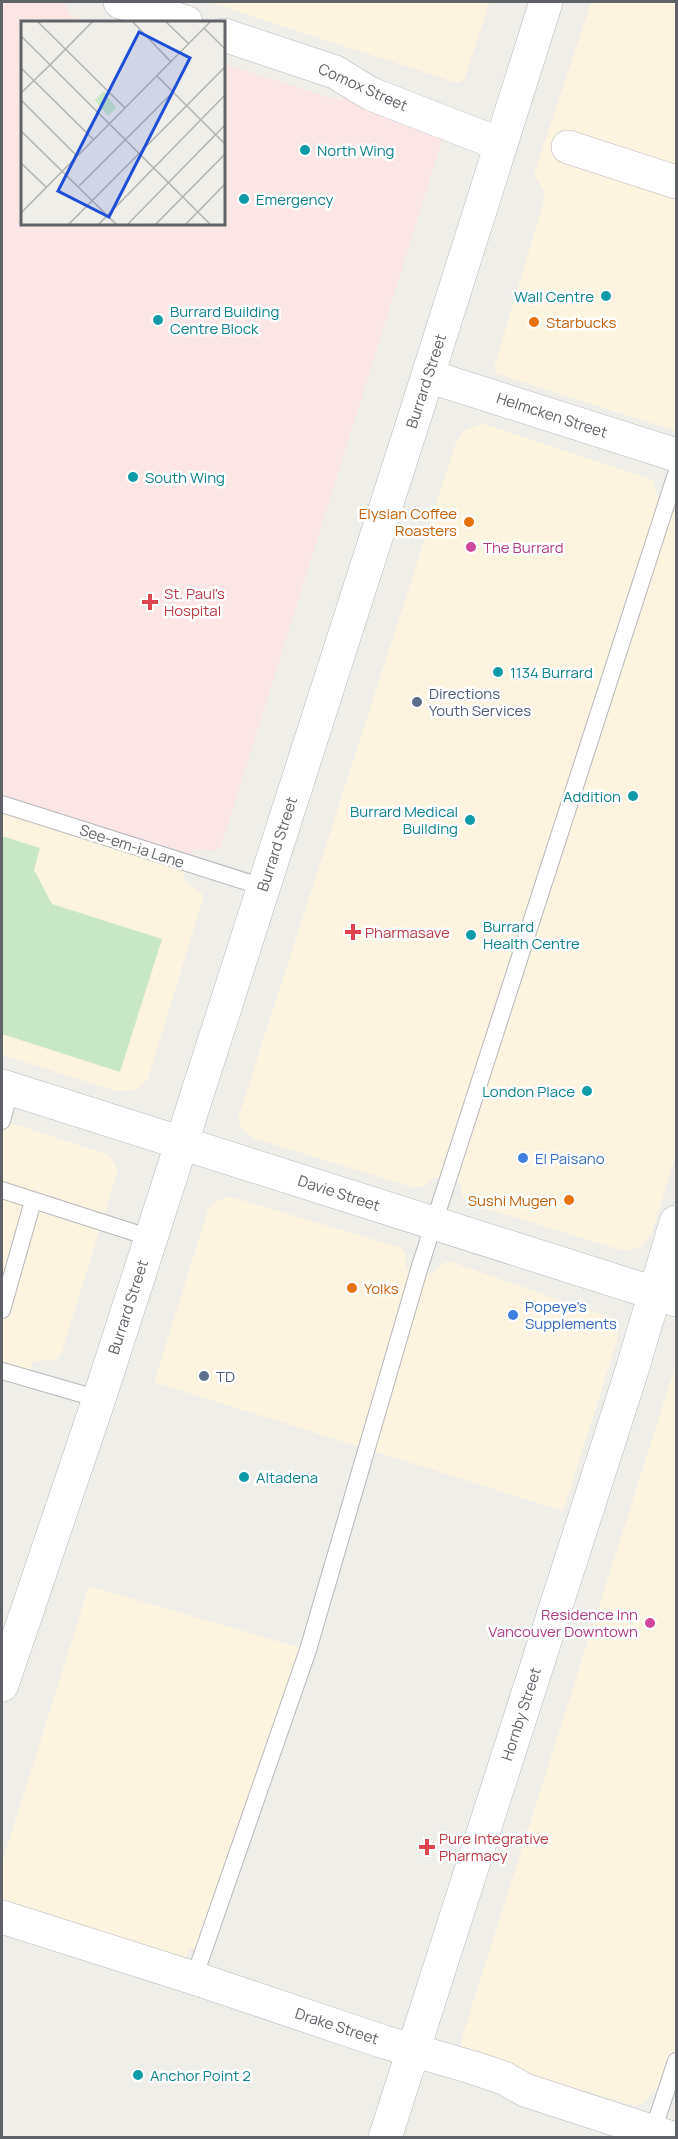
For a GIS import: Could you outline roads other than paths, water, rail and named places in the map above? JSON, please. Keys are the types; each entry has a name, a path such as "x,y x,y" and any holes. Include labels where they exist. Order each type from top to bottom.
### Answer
{"main road":[{"path":"120,2 183,21"},
{"name":"Burrard Street","path":"5,1664 99,1399 546,2"},
{"name":"Comox Street","path":"225,35 335,72 371,94 500,144"},
{"path":"568,147 676,182"},
{"name":"Helmcken Street","path":"428,376 676,455"},
{"name":"Davie Street","path":"6,1087 665,1296"},
{"name":"Hornby Street","path":"385,2138 632,1370 665,1296 676,1221"},
{"name":"Drake Street","path":"2,1917 194,1978 374,2039 504,2078 525,2090 659,2135"}],"lane":[{"path":"194,1978 308,1650 434,1223 676,474"},
{"name":"See-em-ia Lane","path":"2,804 263,887"},
{"path":"2,1121 6,1087"},
{"path":"2,1190 151,1238"},
{"path":"2,1310 33,1201"},
{"path":"2,1371 99,1399"},
{"path":"659,2135 676,2061"}],"place":[{"name":"North Wing","path":"305,150"},
{"name":"Emergency","path":"244,199"},
{"name":"Wall Centre","path":"606,296"},
{"name":"Burrard Building Centre Block","path":"158,320"},
{"name":"Starbucks","path":"534,322"},
{"name":"South Wing","path":"133,477"},
{"name":"Elysian Coffee Roasters","path":"469,522"},
{"name":"The Burrard","path":"471,547"},
{"name":"St. Paul's Hospital","path":"150,602"},
{"name":"1134 Burrard","path":"498,672"},
{"name":"Directions Youth Services","path":"417,702"},
{"name":"Addition","path":"633,796"},
{"name":"Burrard Medical Building","path":"470,820"},
{"name":"Pharmasave","path":"353,932"},
{"name":"Burrard Health Centre","path":"471,935"},
{"name":"London Place","path":"587,1091"},
{"name":"El Paisano","path":"523,1158"},
{"name":"Sushi Mugen","path":"569,1200"},
{"name":"Yolks","path":"352,1288"},
{"name":"Popeye's Supplements","path":"513,1315"},
{"name":"TD","path":"204,1376"},
{"name":"Altadena","path":"244,1477"},
{"name":"Residence Inn Vancouver Downtown","path":"650,1623"},
{"name":"Pure Integrative Pharmacy","path":"427,1847"},
{"name":"Anchor Point 2","path":"138,2075"}]}
